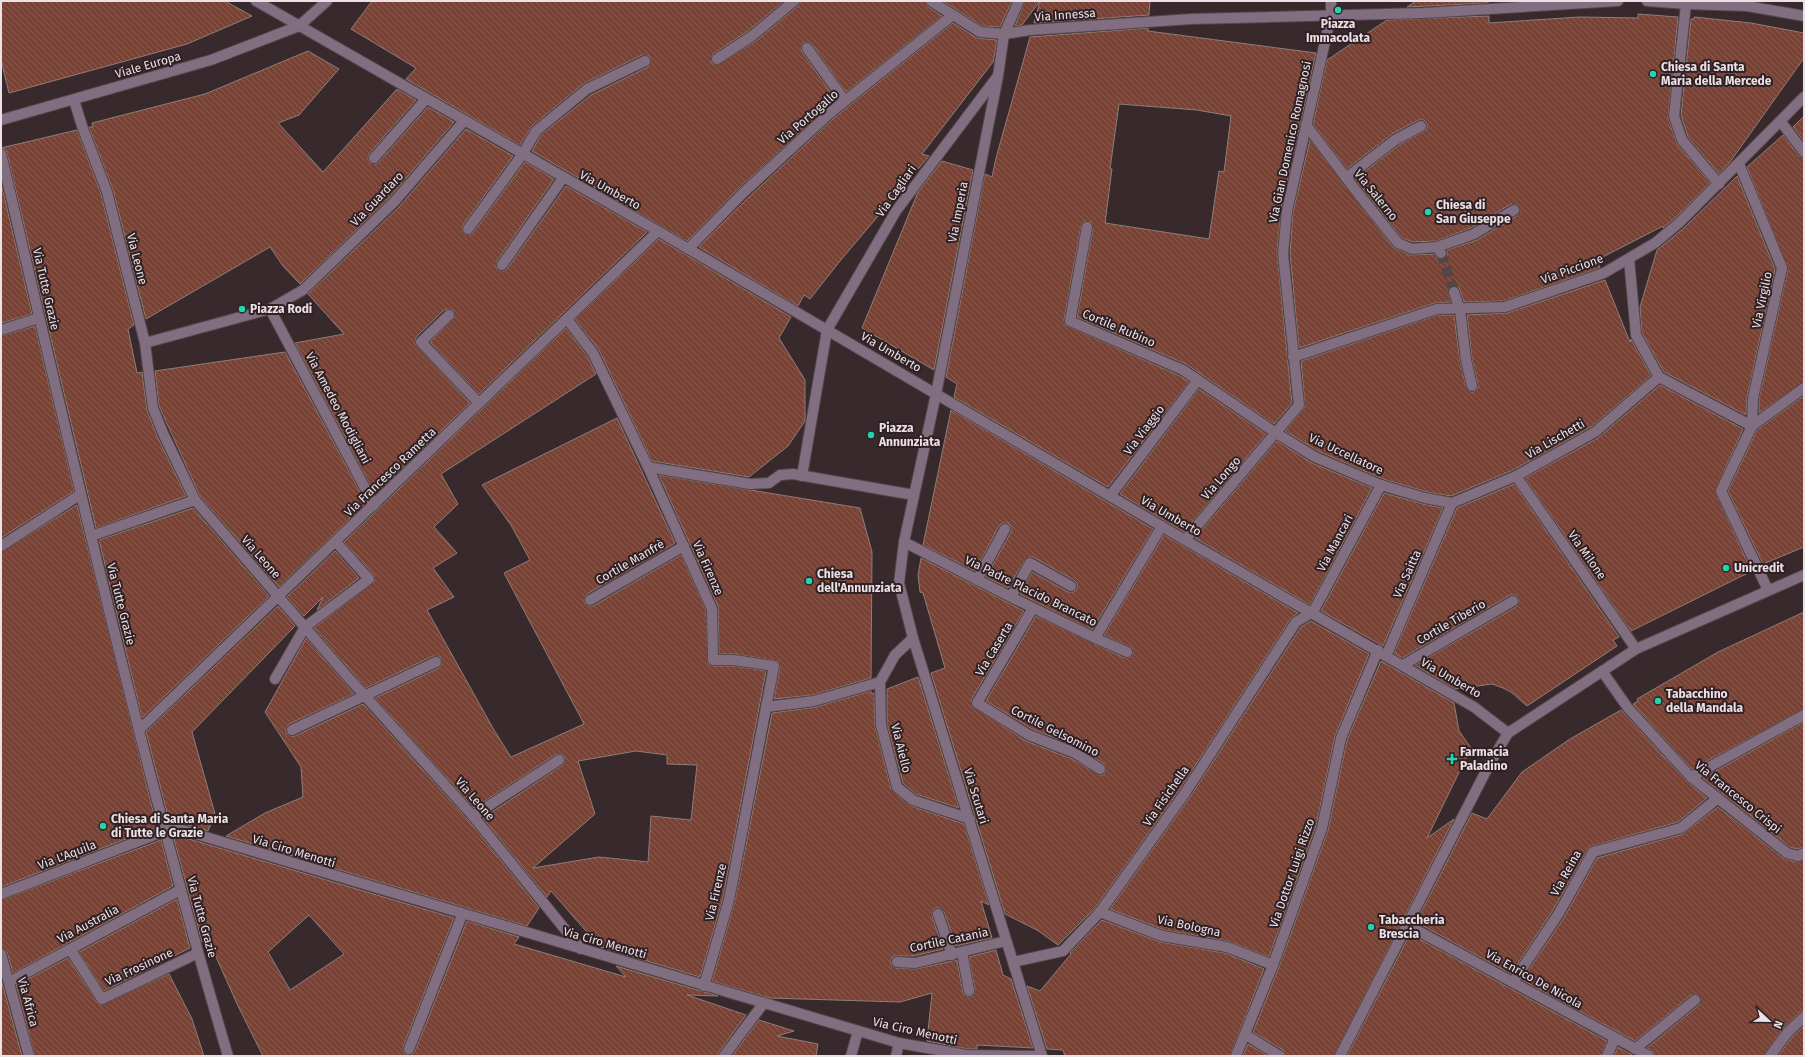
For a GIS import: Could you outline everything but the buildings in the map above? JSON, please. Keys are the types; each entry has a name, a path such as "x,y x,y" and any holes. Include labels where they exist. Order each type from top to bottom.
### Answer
{"street":[{"name":"Via Umberto","path":"256,1 522,155 658,231 1185,540 1313,612 1403,666 1474,706 1508,733"},
{"path":"299,26 328,1"},
{"path":"717,59 752,36 794,1"},
{"name":"Via Innessa","path":"931,1 980,32 1004,34 1030,30 1191,19 1424,13 1618,1"},
{"name":"Via Imperia","path":"914,495 936,394 998,76 1004,34 1019,1"},
{"name":"Via Gian Domenico Romagnosi","path":"1276,434 1299,405 1283,254 1287,211 1331,15 1331,1"},
{"path":"1647,1 1747,6 1804,16"},
{"path":"1686,4 1674,116 1682,140 1719,184"},
{"name":"Via Portogallo","path":"688,249 744,192 846,101 953,15"},
{"name":"Viale Europa","path":"1,120 211,60 299,26"},
{"path":"807,48 846,101"},
{"path":"468,229 522,155 536,131 588,89 645,61"},
{"name":"Via Cagliari","path":"827,330 896,211 998,76"},
{"name":"Via Piccione","path":"1293,357 1436,309 1460,310 1505,307 1604,273 1661,238 1679,223 1781,122 1804,97"},
{"path":"374,158 426,99"},
{"name":"Via Leone","path":"74,100 82,126 107,192 145,344 153,408 163,433 195,500 305,628 473,816 581,949"},
{"name":"Via Guardaro","path":"145,344 270,309 303,290 394,202 464,121"},
{"path":"1781,122 1804,152"},
{"name":"Via Salerno","path":"1306,125 1398,243 1412,249 1439,250 1474,234 1514,210"},
{"path":"1346,178 1395,140 1421,126"},
{"name":"Via Tutte Grazie","path":"1,154 91,536 139,730 180,890 228,1056"},
{"name":"Via Virgilio","path":"1739,164 1782,268 1753,398 1752,426"},
{"path":"502,265 564,178"},
{"name":"Cortile Rubino","path":"1087,227 1070,321 1183,370 1198,380"},
{"name":"Via Francesco Rametta","path":"139,730 658,231"},
{"path":"1629,259 1636,335 1659,377 1752,426"},
{"path":"1454,292 1460,310 1466,360 1472,386"},
{"name":"Via Amedeo Modigliani","path":"270,309 374,505"},
{"path":"449,315 421,342 479,403"},
{"path":"1,330 40,318"},
{"name":"Via Firenze","path":"568,319 593,353 648,467 712,609 713,660 734,660 774,666 729,900 704,986"},
{"path":"802,476 827,330"},
{"name":"Via Lischetti","path":"1452,503 1516,476 1595,432 1659,377"},
{"name":"Via Uccellatore","path":"1198,380 1276,434 1315,457 1381,485 1425,498 1452,503"},
{"name":"Via Viaggio","path":"1110,496 1198,380"},
{"path":"1768,590 1721,491 1752,426 1804,388"},
{"name":"Via Longo","path":"1185,540 1276,434"},
{"path":"648,467 750,484 769,483 780,475 793,474 914,495"},
{"name":"Via Milone","path":"1516,476 1636,649"},
{"name":"Via Mancari","path":"1313,612 1381,485"},
{"path":"1,546 81,494"},
{"name":"Via Scutari","path":"914,495 904,542 899,583 913,638 970,819 1041,1056"},
{"path":"91,536 195,500"},
{"name":"Via Saitta","path":"1382,653 1452,503"},
{"name":"Via Padre Placido Brancato","path":"904,542 1095,638 1162,526"},
{"path":"977,580 1005,529"},
{"path":"275,679 305,628 369,579 336,542"},
{"name":"Cortile Manfrè","path":"590,600 684,546"},
{"path":"1011,597 1030,563 1071,586"},
{"path":"1340,1056 1489,765 1508,733 1636,649 1804,575"},
{"name":"Cortile Tiberio","path":"1403,666 1513,601"},
{"name":"Via Caserta","path":"977,703 1033,608"},
{"name":"Via Fisichella","path":"1013,962 1063,951 1100,912 1185,793 1296,622 1313,612"},
{"path":"766,707 814,701 880,682 895,655 913,638"},
{"path":"1095,638 1127,652"},
{"name":"Via Dottor Luigi Rizzo","path":"1236,1056 1246,1036 1273,965 1322,828 1341,738 1382,653"},
{"path":"292,730 436,662"},
{"name":"Via Francesco Crispi","path":"1602,671 1628,708 1691,777 1787,853 1798,856 1804,853"},
{"name":"Via Aiello","path":"880,682 881,725 897,787 913,800 970,819"},
{"name":"Cortile Gelsomino","path":"977,703 1029,735 1075,753 1100,769"},
{"path":"1691,777 1804,715"},
{"path":"473,816 559,760"},
{"name":"Via Reina","path":"1513,982 1559,913 1593,852 1681,828 1718,798"},
{"name":"Via Ciro Menotti","path":"165,831 179,830 462,915 899,1043 966,1055 1041,1056"},
{"name":"Via L'Aquila","path":"1,894 165,831"},
{"name":"Via Australia","path":"8,982 180,890"},
{"name":"Via Bologna","path":"1100,912 1162,936 1227,947 1273,965"},
{"path":"938,914 952,955"},
{"path":"409,1049 462,915"},
{"name":"Via Enrico De Nicola","path":"1407,925 1649,1056"},
{"name":"Cortile Catania","path":"897,962 915,964 1006,941"},
{"name":"Via Frosinone","path":"70,949 102,999 198,953"},
{"path":"962,952 969,991"},
{"name":"Via Africa","path":"1,954 29,1056"},
{"path":"1635,1049 1695,1000"},
{"path":"724,1056 763,1004"},
{"path":"1770,1056 1788,1032 1804,1017"},
{"path":"851,1056 858,1031"},
{"path":"1246,1036 1280,1056"},
{"path":"1607,1056 1615,1038"},
{"path":"896,1056 899,1043"}],"tunnel":[{"path":"1441,253 1454,292"}],"place":[{"name":"Piazza Immacolata","path":"1338,10"},
{"name":"Chiesa di Santa Maria della Mercede","path":"1653,74"},
{"name":"Chiesa di San Giuseppe","path":"1428,212"},
{"name":"Piazza Rodi","path":"242,309"},
{"name":"Piazza Annunziata","path":"871,435"},
{"name":"Unicredit","path":"1726,568"},
{"name":"Chiesa dell'Annunziata","path":"809,581"},
{"name":"Tabacchino della Mandala","path":"1658,701"},
{"name":"Farmacia Paladino","path":"1452,759"},
{"name":"Chiesa di Santa Maria di Tutte le Grazie","path":"103,826"},
{"name":"Tabaccheria Brescia","path":"1371,927"}]}
